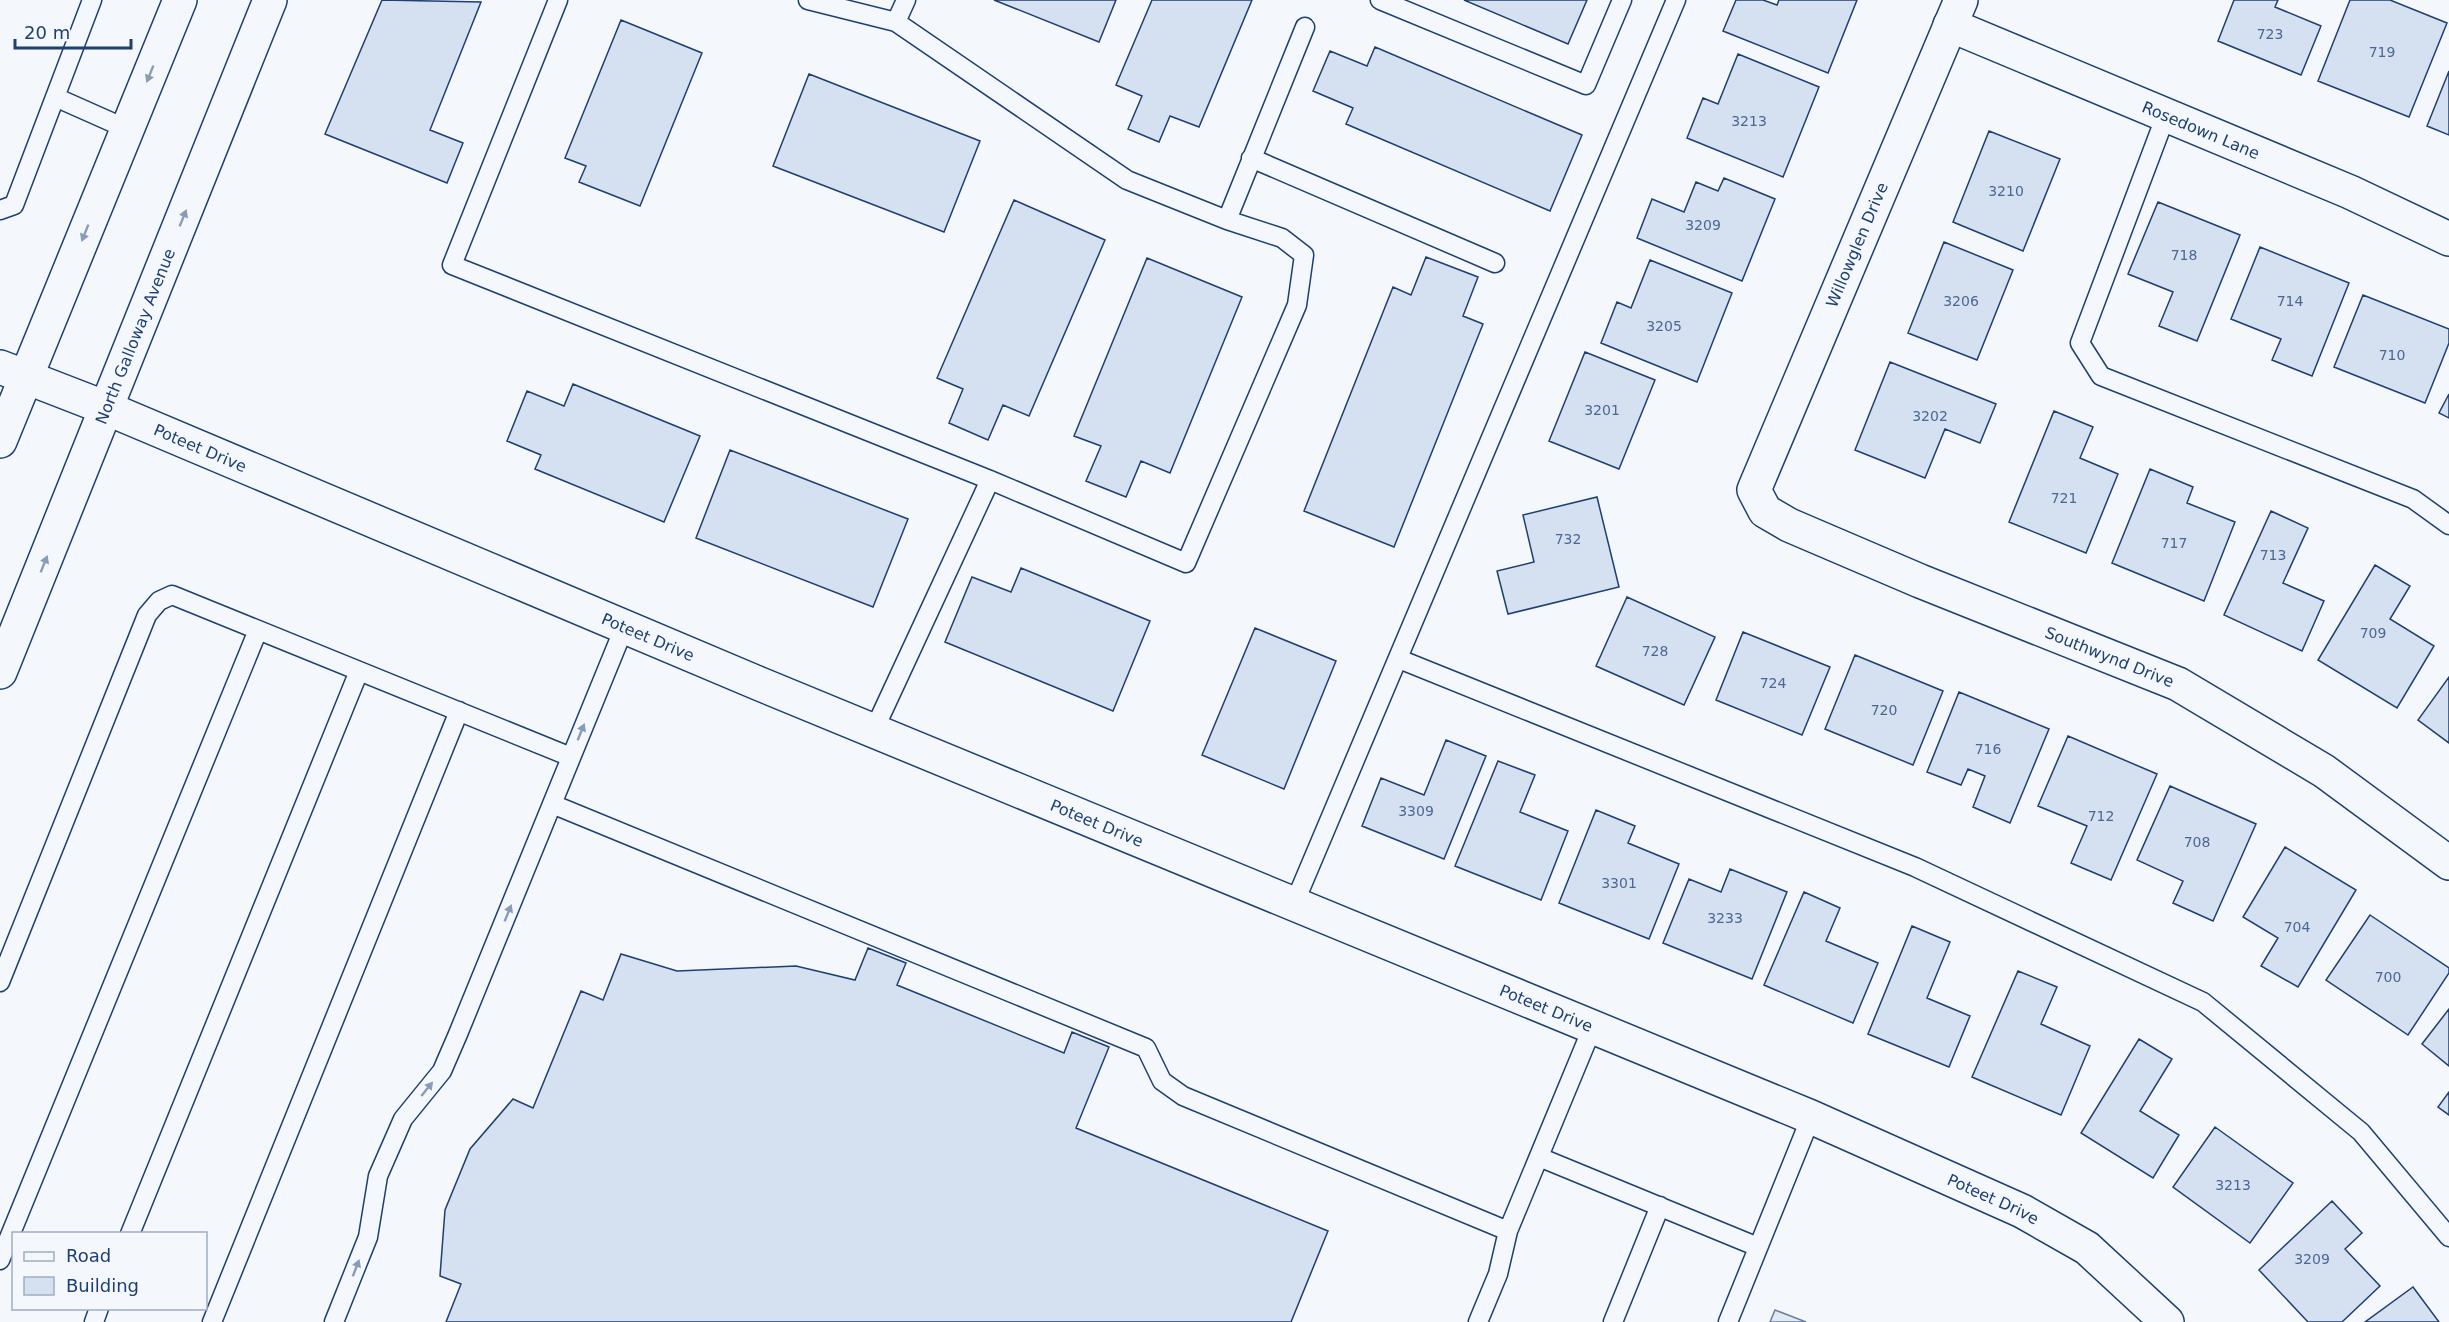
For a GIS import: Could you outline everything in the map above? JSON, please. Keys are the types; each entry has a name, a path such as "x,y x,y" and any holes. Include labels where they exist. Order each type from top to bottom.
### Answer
{"street":[{"path":"0,441 13,372 127,129 180,0"},
{"name":"North Galloway Avenue","path":"0,672 270,0"},
{"name":"Rosedown Lane","path":"1955,13 2166,115 2350,192 2449,239"},
{"name":"Willowglen Drive","path":"1754,490 1955,13"},
{"name":"Poteet Drive","path":"13,372 106,408 624,628 1811,1117 2022,1211 2060,1232 2087,1248 2167,1322"},
{"name":"Southwynd Drive","path":"1754,490 1765,511 1789,525 1920,582 2178,684 2324,771 2449,864"}],"lane":[{"path":"0,210 14,205 92,0"},
{"path":"558,0 452,265 990,480 1186,563 1297,305 1304,255 1282,238 1227,220 1127,180 896,22 808,0"},
{"path":"896,22 906,0"},
{"path":"1380,0 1586,85 1622,0"},
{"path":"1294,903 1676,0"},
{"path":"1227,220 1305,27"},
{"path":"55,97 127,129"},
{"path":"2166,115 2080,343 2101,376 2412,499 2449,525"},
{"path":"1251,158 1495,263"},
{"path":"874,730 990,480"},
{"path":"0,982 147,615 159,601 172,595 572,757"},
{"path":"334,1322 368,1237 378,1176 403,1119 442,1071 624,628"},
{"path":"0,1260 258,630"},
{"path":"1399,659 1915,867 2203,1002 2361,1132 2449,1237"},
{"path":"130,1232 359,671"},
{"path":"213,1322 459,711"},
{"path":"552,804 1146,1048 1162,1081 1182,1096 1508,1231"},
{"path":"1478,1322 1498,1274 1508,1231 1593,1026"},
{"path":"1728,1322 1811,1117"},
{"path":"1539,1157 1758,1247"},
{"path":"1613,1322 1660,1206"}],"shaded area":[{"path":"1775,1310 1806,1322 1770,1322"}],"building":[{"path":"382,0 481,2 430,130 463,143 447,183 325,134"},
{"path":"994,0 1116,0 1099,42"},
{"path":"1152,0 1252,0 1199,127 1170,116 1159,142 1128,129 1142,96 1116,85"},
{"path":"1464,0 1587,0 1568,44"},
{"path":"1736,0 1763,0 1777,5 1779,0 1857,0 1828,73 1723,31"},
{"path":"2234,0 2278,0 2275,7 2321,26 2301,75 2218,41"},
{"path":"2350,0 2390,0 2447,23 2409,117 2318,81"},
{"path":"621,20 702,53 640,206 579,182 586,166 565,158"},
{"path":"1375,47 1582,135 1550,211 1346,124 1353,108 1313,91 1330,51 1367,66"},
{"path":"1738,54 1819,87 1783,177 1687,138 1703,98 1718,104"},
{"path":"2449,71 2449,135 2427,126"},
{"path":"809,74 980,141 944,232 773,166"},
{"path":"1989,131 2060,159 2023,251 1953,222"},
{"path":"1724,178 1775,199 1742,281 1637,238 1652,199 1684,212 1696,182 1718,191"},
{"path":"1014,200 1105,240 1029,416 1003,405 988,440 949,423 963,389 937,378"},
{"path":"2158,202 2240,235 2197,341 2159,326 2173,292 2128,274"},
{"path":"1944,242 2013,270 1977,360 1908,333"},
{"path":"2260,247 2349,283 2312,376 2272,360 2281,339 2231,319"},
{"path":"1426,257 1478,277 1463,316 1483,324 1394,547 1304,511 1393,287 1411,295"},
{"path":"1147,258 1242,297 1170,473 1141,461 1126,497 1086,481 1101,446 1074,436"},
{"path":"1650,260 1732,293 1697,382 1601,343 1617,302 1631,308"},
{"path":"2363,295 2449,329 2449,343 2425,403 2334,367"},
{"path":"1585,352 1655,380 1619,469 1549,441"},
{"path":"1890,362 1996,404 1980,443 1945,429 1925,478 1855,450"},
{"path":"573,384 700,436 664,522 535,469 541,455 507,441 527,391 564,406"},
{"path":"2449,394 2449,418 2439,413"},
{"path":"2054,411 2093,427 2080,458 2118,474 2086,553 2009,522"},
{"path":"730,450 908,519 873,607 696,538"},
{"path":"2150,469 2193,487 2187,503 2235,522 2204,601 2112,563"},
{"path":"1597,497 1619,587 1508,614 1497,571 1534,562 1523,515"},
{"path":"2271,511 2308,528 2283,583 2324,601 2302,651 2224,615"},
{"path":"2375,565 2410,586 2390,619 2434,646 2397,708 2318,660"},
{"path":"1021,568 1150,621 1113,711 945,642 972,577 1011,592"},
{"path":"1627,597 1715,637 1684,705 1596,666"},
{"path":"1255,628 1336,661 1284,789 1202,755"},
{"path":"1743,632 1830,667 1802,735 1716,700"},
{"path":"1855,655 1943,691 1913,765 1825,729"},
{"path":"2449,677 2449,743 2418,720"},
{"path":"1959,692 2049,729 2010,823 1973,807 1985,776 1968,769 1961,785 1927,772"},
{"path":"2068,736 2157,774 2111,880 2071,863 2087,826 2038,806"},
{"path":"1446,740 1486,756 1444,859 1362,826 1381,778 1424,795"},
{"path":"1498,761 1535,775 1520,812 1568,831 1541,900 1455,866"},
{"path":"2170,786 2256,824 2213,921 2173,903 2183,881 2137,860"},
{"path":"1596,810 1635,826 1628,843 1679,864 1649,939 1559,903"},
{"path":"2285,847 2356,890 2298,987 2261,966 2278,938 2243,917"},
{"path":"1730,869 1787,892 1752,979 1663,943 1689,879 1721,892"},
{"path":"1804,892 1840,908 1826,941 1878,963 1853,1023 1764,985"},
{"path":"2370,915 2449,968 2449,973 2408,1035 2326,980"},
{"path":"1912,926 1950,942 1927,998 1970,1016 1949,1067 1868,1034"},
{"path":"868,948 906,963 897,985 1064,1053 1072,1032 1109,1047 1076,1128 1328,1231 1291,1322 446,1322 461,1284 440,1276 445,1210 470,1149 513,1099 533,1108 581,991 603,1000 621,954 677,971 796,966 855,980"},
{"path":"2018,971 2057,987 2041,1024 2090,1046 2061,1115 1972,1077"},
{"path":"2449,1009 2449,1066 2422,1044"},
{"path":"2139,1039 2172,1059 2140,1111 2179,1135 2153,1178 2081,1133"},
{"path":"2449,1092 2449,1115 2438,1107"},
{"path":"2215,1127 2293,1183 2250,1243 2173,1187"},
{"path":"2332,1201 2362,1233 2345,1249 2380,1286 2342,1322 2308,1322 2259,1270"},
{"path":"2413,1287 2439,1322 2365,1322"}]}
